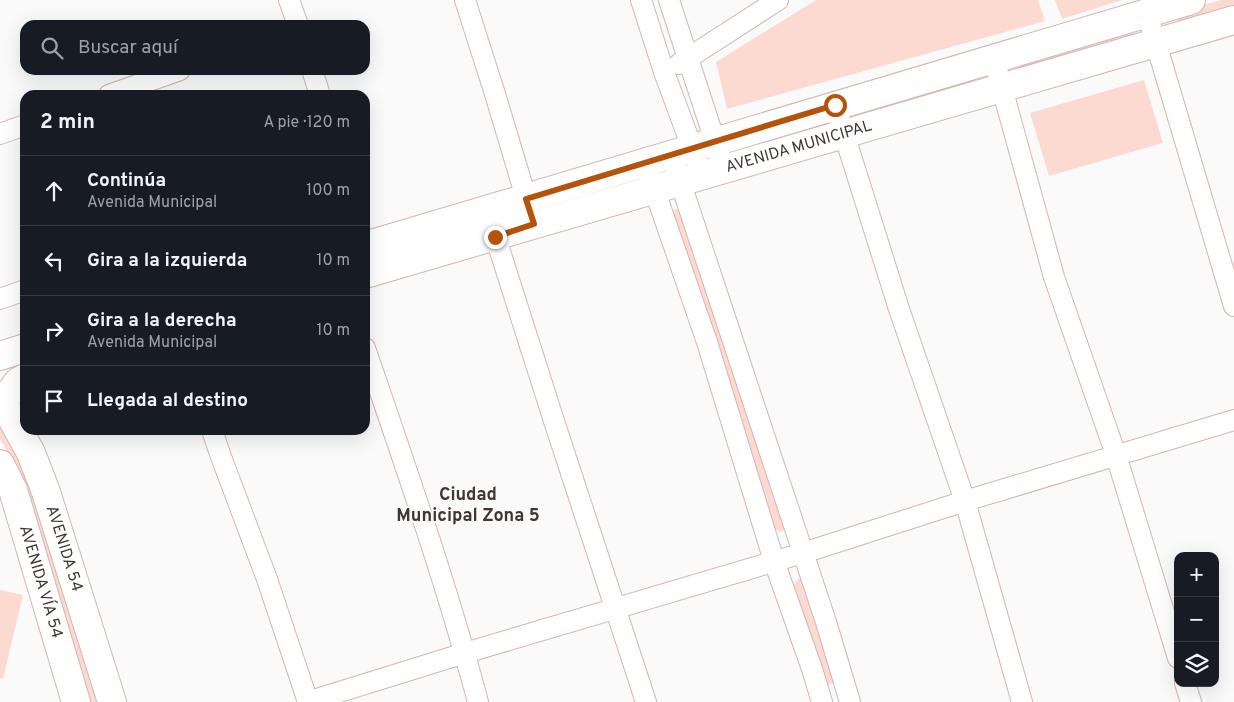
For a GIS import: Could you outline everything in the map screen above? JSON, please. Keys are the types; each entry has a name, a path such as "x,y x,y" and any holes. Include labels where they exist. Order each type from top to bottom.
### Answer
{"street":[{"path":"289,0 296,20"},
{"path":"465,0 534,224"},
{"path":"641,0 664,72 702,176 803,553 850,702"},
{"path":"669,0 689,58 693,148 702,176"},
{"path":"664,72 689,58 778,0"},
{"name":"AVENIDA MUNICIPAL","path":"370,244 1191,0"},
{"path":"1147,14 1234,306"},
{"name":"AVENIDA MUNICIPAL","path":"370,273 1234,20"},
{"path":"994,59 1003,86 1054,277 1116,455 1174,645"},
{"path":"123,90 166,75"},
{"path":"314,75 318,90"},
{"path":"835,105 899,309 965,501 1022,702"},
{"path":"0,134 20,127"},
{"path":"646,163 707,342 774,561 822,702"},
{"path":"487,210 646,702"},
{"path":"0,299 20,292"},
{"path":"0,356 20,350"},
{"path":"370,363 423,518 465,653 478,702"},
{"path":"1,402 20,381"},
{"name":"AVENIDA 54","path":"1,402 20,434"},
{"path":"214,435 267,579 307,702 803,553 965,501 1234,420"},
{"name":"AVENIDA 54","path":"20,435 31,453 46,492 112,702"},
{"name":"AVENIDA VÍA 54","path":"0,464 13,490 76,702"},
{"path":"1186,687 1191,702"}],"shaded area":[{"path":"816,0 1038,0 1045,21 727,109 716,62"},
{"path":"1055,0 1122,0 1062,19"},
{"path":"1221,0 1234,0 1234,7 1179,22 1177,17 1179,12"},
{"path":"1131,31 1133,34 1129,39 1024,70 1020,63"},
{"path":"977,77 977,83 865,116 863,114 862,110"},
{"path":"1144,80 1163,143 1049,176 1030,113"},
{"path":"677,209 681,212 786,529 780,532 774,528 671,215 673,210"},
{"path":"0,422 22,456 102,702 88,702 11,458 0,439"},
{"path":"799,578 803,580 837,682 826,686 795,589 794,584"},
{"path":"0,590 23,595 3,679 0,678"}],"district":[{"name":"Ciudad Municipal Zona 5","path":"468,505"}],"route":[{"path":"495,237 534,224 526,199 835,105"}]}
